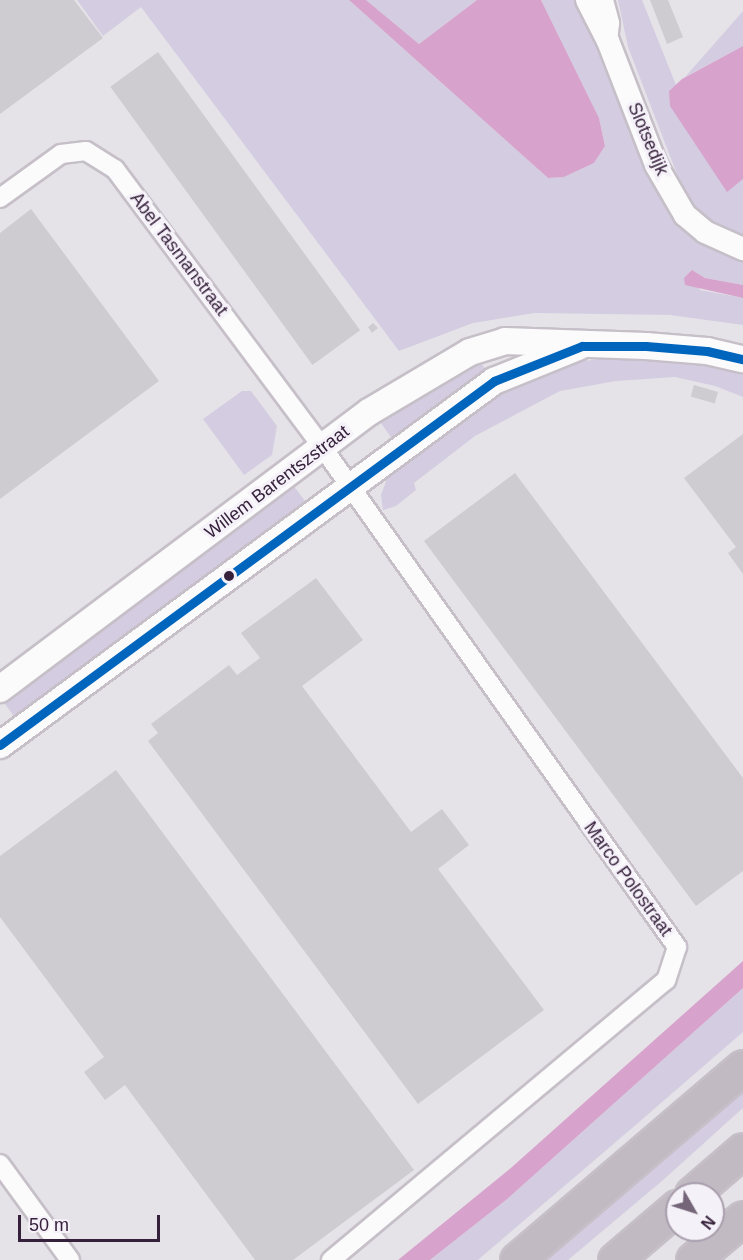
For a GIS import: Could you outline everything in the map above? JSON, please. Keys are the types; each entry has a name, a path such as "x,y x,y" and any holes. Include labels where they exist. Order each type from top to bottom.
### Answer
{"highway":[{"path":"517,1260 743,1067"},
{"path":"706,1182 743,1150"},
{"path":"615,1260 665,1217"},
{"path":"693,1260 743,1218"}],"main road":[{"name":"Willem Barentszstraat","path":"0,689 419,379 470,352 505,341 582,346 646,346 708,351 743,359"},
{"name":"Willem Barentszstraat","path":"0,745 494,381 582,346"}],"street":[{"name":"Slotsedijk","path":"587,0 608,41 656,165 685,215 705,232 743,249"},
{"path":"604,0 610,23 608,41"},
{"name":"Abel Tasmanstraat","path":"0,198 61,154 86,151 101,157 115,169 349,486"},
{"name":"Marco Polostraat","path":"331,1260 666,980 677,947 349,486"},
{"path":"0,1164 70,1260"}],"shaded area":[{"path":"77,0 349,0 548,178 564,177 594,163 605,146 599,118 541,0 582,0 670,205 743,255 743,285 705,278 692,270 700,290 743,298 743,325 670,315 535,313 473,323 399,351 141,7 103,36"},
{"path":"349,0 366,0 419,44 477,0 541,0 599,118 605,146 594,163 564,177 548,178"},
{"path":"366,0 477,0 419,44"},
{"path":"618,0 642,0 676,85 669,91 727,191 743,179 743,239 702,217 680,182 628,47"},
{"path":"743,11 743,46 685,77"},
{"path":"743,46 743,179 727,192 670,106 669,91 682,79"},
{"path":"692,270 705,278 743,285 743,298 685,285 684,278"},
{"path":"627,357 692,361 743,372 743,397 715,386 675,377 616,381 560,391 475,436 414,483 416,490 396,506 383,510 381,495 390,471 507,387 571,362"},
{"path":"480,361 487,372 395,443 376,416 402,398"},
{"path":"242,391 251,391 277,426 272,455 244,475 203,419"},
{"path":"290,481 309,506 20,724 1,699"},
{"path":"743,961 743,988 506,1200 430,1260 398,1260 512,1167"},
{"path":"743,988 743,1032 478,1260 430,1260 506,1200"},
{"path":"743,1087 743,1108 662,1181 568,1260 540,1260"}],"building":[{"path":"0,0 74,0 103,38 0,114"},
{"path":"650,0 668,0 683,37 667,44"},
{"path":"158,52 360,330 312,365 110,87"},
{"path":"31,209 159,381 0,499 0,233"},
{"path":"373,323 378,328 372,333 368,327"},
{"path":"694,385 718,392 715,403 691,397"},
{"path":"743,434 743,574 728,553 736,547 684,478"},
{"path":"515,473 743,778 743,871 696,906 424,541"},
{"path":"316,578 363,640 302,686 411,832 442,809 469,845 438,869 544,1010 418,1104 148,741 158,733 151,724 229,665 237,675 260,658 241,633"},
{"path":"116,770 414,1170 293,1260 255,1260 125,1085 105,1100 84,1072 104,1057 0,917 0,856"}],"transit line":[{"path":"0,745 494,381 582,346 646,346 707,351 743,359"}]}
